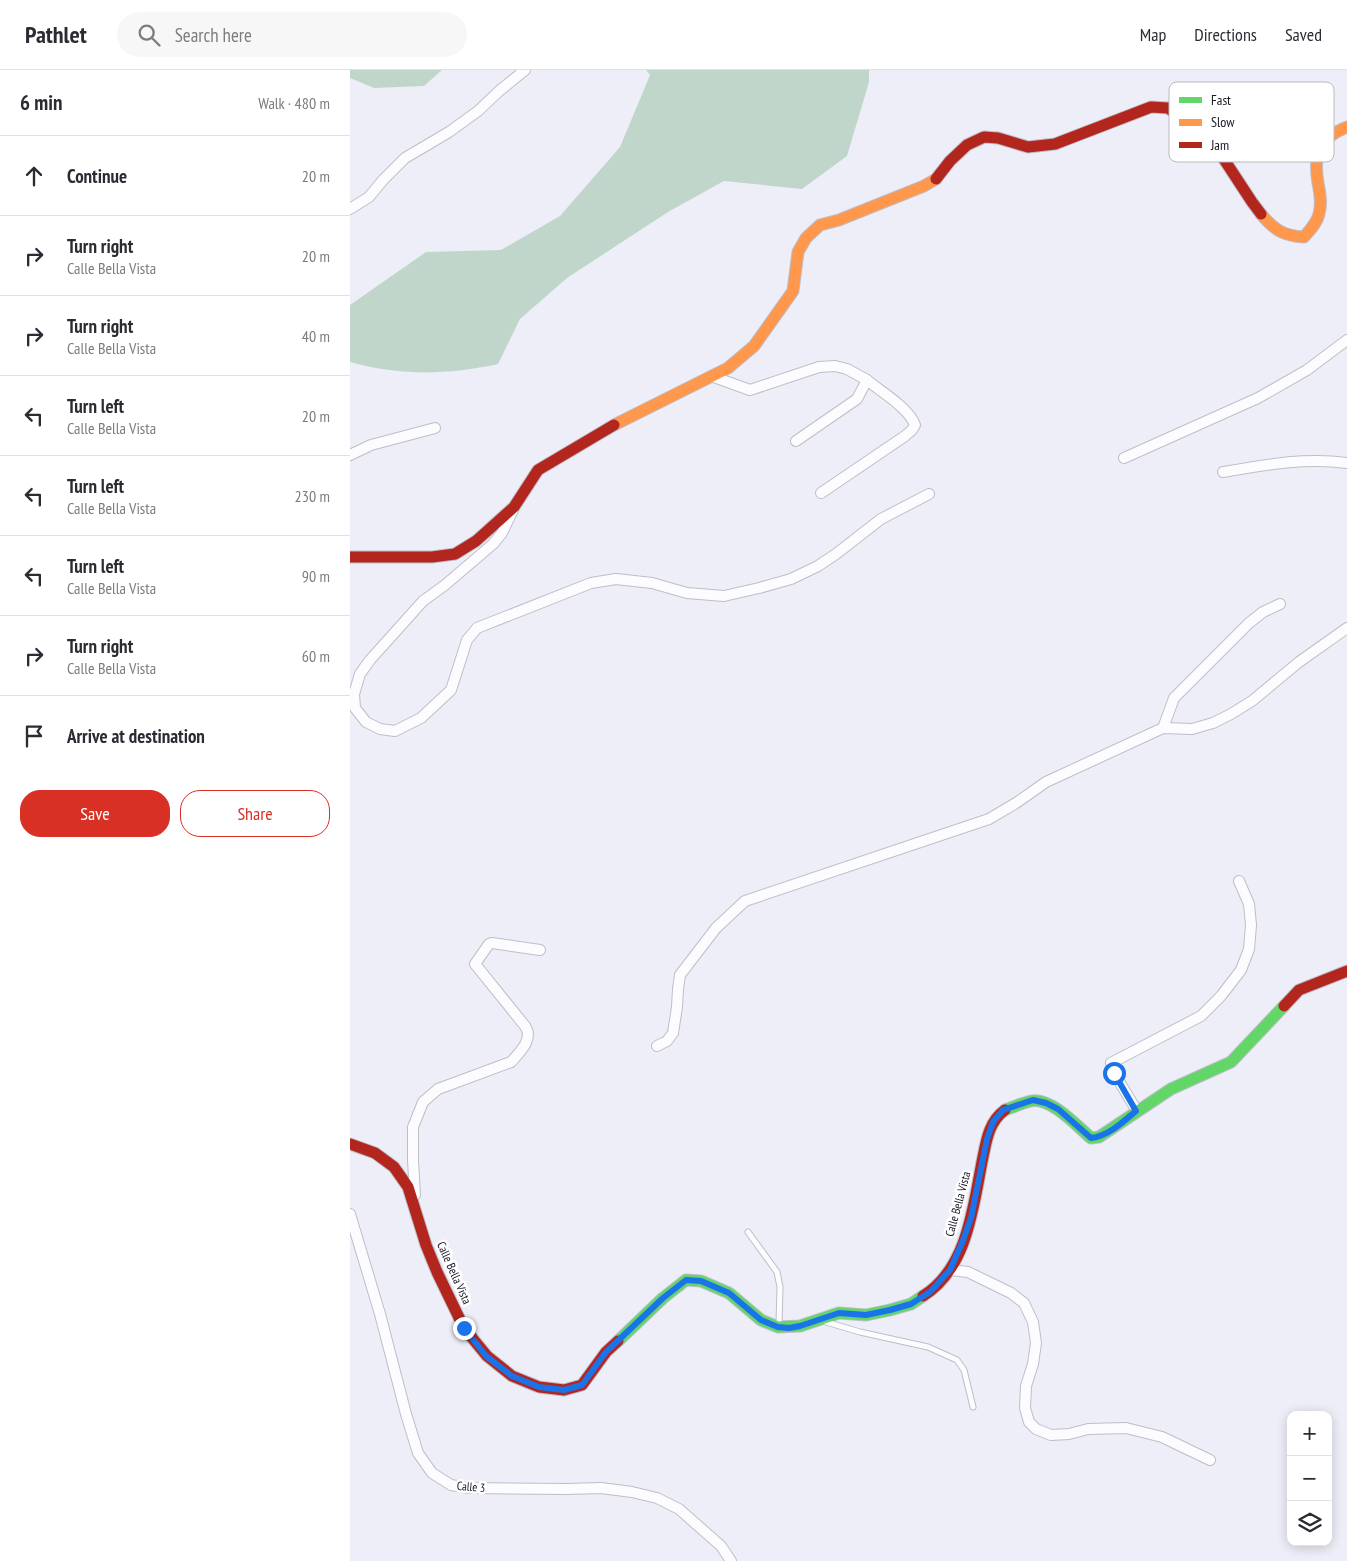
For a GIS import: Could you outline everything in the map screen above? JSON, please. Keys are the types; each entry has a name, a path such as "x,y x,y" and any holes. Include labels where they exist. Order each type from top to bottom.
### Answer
{"street":[{"path":"350,209 369,197 405,158 449,132 525,70"},
{"path":"929,494 881,519 818,566 791,578 759,588 724,596 686,593 652,583 616,579 591,583 477,628 466,640 452,690 421,718 395,731 380,730 366,722 355,708 354,694 360,674 370,660 422,601 445,585 493,544 502,533 514,507 538,470 621,421 728,368 754,346 793,291 798,252 806,238 820,225 839,220 924,186 936,178 967,145 984,137 998,138 1028,147 1055,144 1151,107 1169,109"},
{"path":"1334,133 1347,127"},
{"path":"1226,162 1252,202 1271,226 1290,236 1304,237 1314,225 1319,214 1320,196 1316,162"},
{"path":"1124,458 1258,398 1307,370 1347,340"},
{"path":"711,376 750,390 819,367 835,366 847,369 867,380 901,407 913,420 912,430 905,436 821,493"},
{"path":"796,441 857,400 867,380"},
{"path":"350,456 371,445 436,428"},
{"path":"1223,472 1302,461 1326,460 1347,462"},
{"path":"350,557 432,557 456,554 476,541 514,507"},
{"path":"1163,728 1174,698 1249,623 1263,612 1280,604"},
{"path":"657,1046 667,1041 673,1033 678,1006 680,975 716,928 745,901 989,819 1046,782 1163,728 1192,729 1213,723 1252,701 1299,662 1347,628"},
{"path":"1136,1111 1114,1073 1111,1063 1201,1016 1221,996 1241,970 1249,949 1251,925 1249,904 1239,881"},
{"path":"416,1214 413,1127 423,1102 438,1089 511,1062 529,1037 529,1032 525,1026 475,964 480,955 492,943 540,950"},
{"name":"Calle Bella Vista","path":"350,1144 375,1154 394,1167 408,1188 426,1245 437,1272 464,1328 486,1356 512,1376 539,1387 564,1390 582,1385 606,1352 663,1298 686,1280 701,1281 729,1293 761,1320 778,1327 800,1326 839,1313 866,1315 911,1304 930,1292 950,1270 971,1218 987,1139 993,1122 1003,1110 1033,1100 1046,1103 1058,1109 1091,1138 1099,1137 1171,1089 1232,1062 1299,990 1347,971"},
{"name":"Calle 3","path":"350,1214 418,1453 432,1473 451,1485 469,1488 601,1488 632,1492 657,1498 679,1509 721,1546 731,1561"},
{"path":"950,1270 968,1272 1011,1293 1024,1303 1033,1322 1036,1343 1033,1364 1026,1386 1025,1408 1029,1422 1036,1429 1051,1435 1069,1434 1088,1429 1126,1428 1162,1437 1210,1460"}],"lane":[{"path":"748,1232 778,1272 780,1287 778,1327"},
{"path":"818,1320 860,1332 928,1347 957,1360 964,1370 973,1406"}],"green space":[{"path":"350,70 442,70 424,86 374,88 350,78"},
{"path":"646,70 869,70 869,82 847,156 802,189 724,181 668,212 567,278 520,319 498,364 442,372 406,372 369,367 350,362 350,305 426,252 501,250 560,216 620,147 650,75"}],"traffic: fast":[{"path":"1005,1110 1031,1101 1047,1103 1091,1138 1099,1137 1171,1089 1231,1062 1284,1006"},
{"path":"618,1341 663,1298 686,1280 701,1281 729,1293 761,1320 778,1327 800,1326 839,1313 866,1315 890,1310 911,1304 923,1296"}],"traffic: slow":[{"path":"1334,134 1347,127"},
{"path":"1261,214 1270,224 1285,234 1304,237 1315,223 1320,210 1316,162"},
{"path":"614,425 728,368 754,346 793,291 798,252 806,238 820,225 839,220 924,186 936,179"}],"traffic: jam":[{"path":"936,179 950,161 967,145 984,137 998,138 1028,147 1055,144 1151,107 1169,109"},
{"path":"1226,162 1261,214"},
{"path":"350,557 432,557 455,554 476,541 514,507 538,470 614,425"},
{"path":"1284,1006 1299,990 1347,971"},
{"path":"923,1296 938,1284 950,1270 959,1254 971,1217 989,1133 999,1115 1005,1110"},
{"path":"350,1144 375,1153 394,1167 408,1187 426,1245 464,1328 487,1356 512,1376 539,1387 564,1390 582,1385 606,1352 618,1341"}],"route":[{"path":"464,1328 486,1356 512,1376 539,1387 564,1390 582,1385 606,1352 663,1298 686,1280 701,1281 729,1293 761,1320 778,1327 800,1326 839,1313 866,1315 911,1304 930,1292 950,1270 971,1218 987,1139 993,1122 1003,1110 1033,1100 1046,1103 1058,1109 1091,1138 1099,1137 1136,1111 1114,1073"}]}
